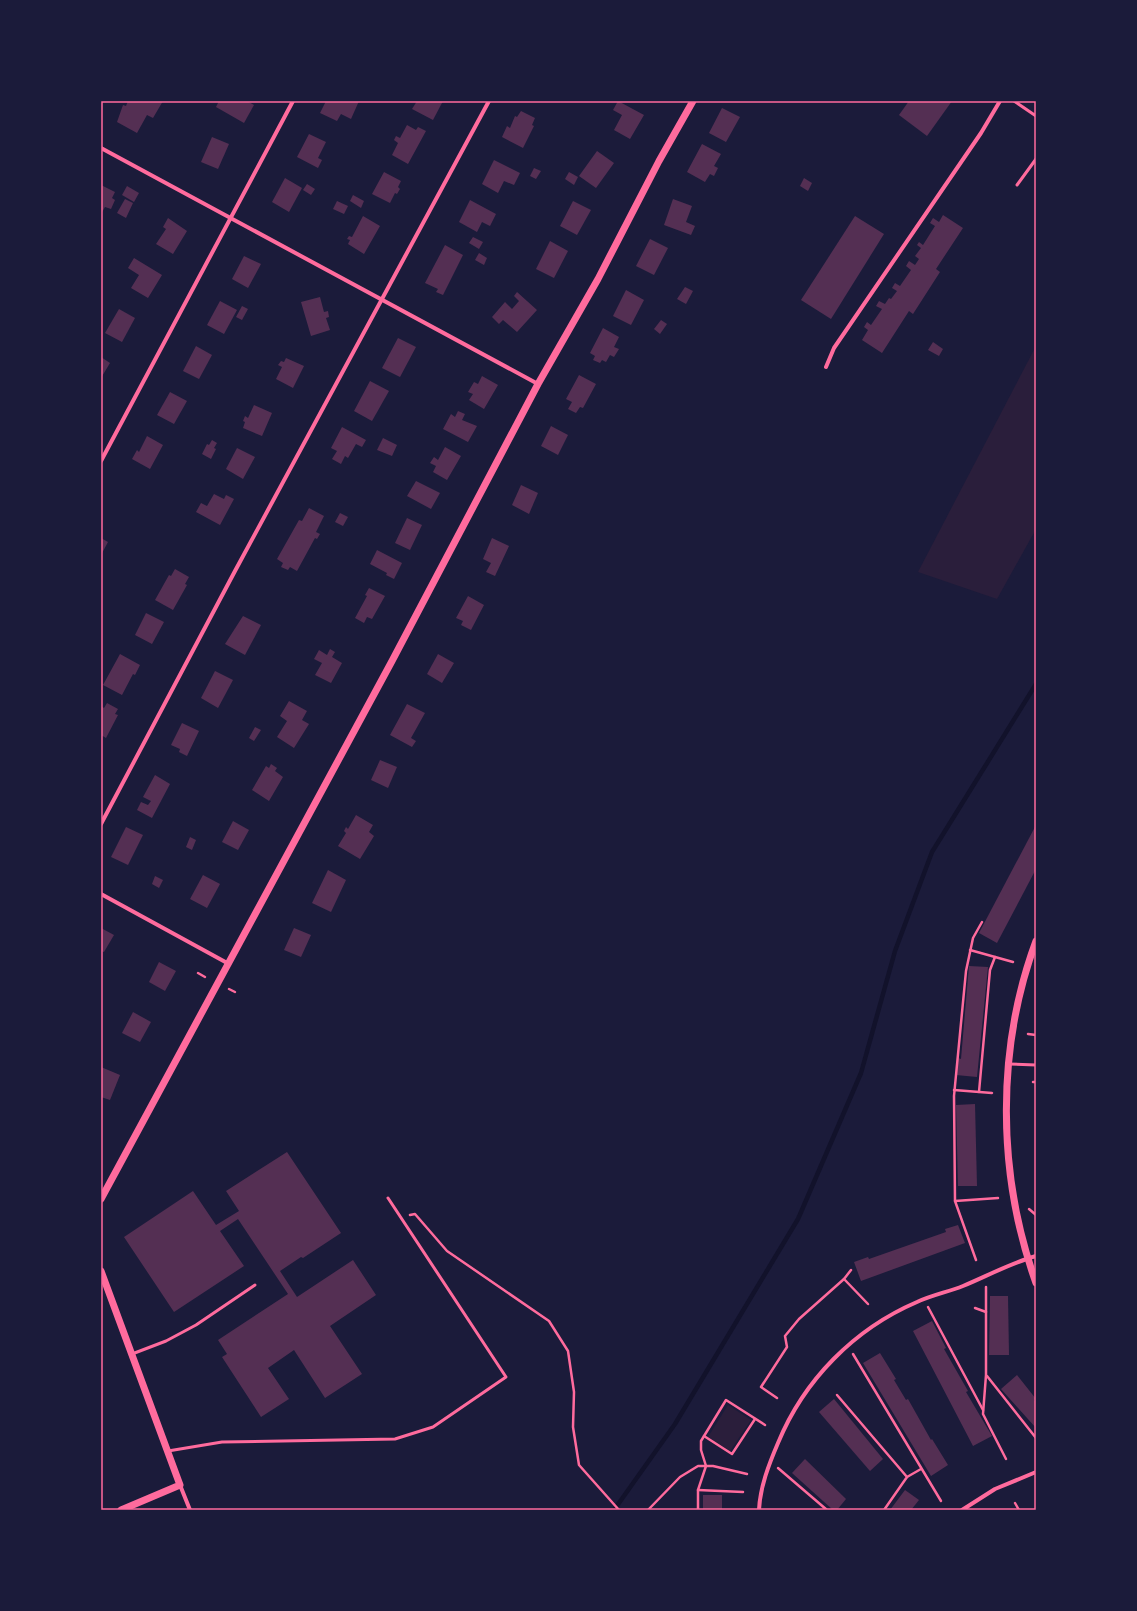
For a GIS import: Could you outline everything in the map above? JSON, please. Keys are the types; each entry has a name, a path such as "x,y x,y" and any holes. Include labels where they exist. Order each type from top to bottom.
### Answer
{"street":[{"path":"101,461 293,101"},
{"path":"101,824 239,564 489,101"},
{"path":"101,1199 167,1074 229,964 538,384 598,279 659,161 693,101"},
{"path":"826,367 834,348 981,132 1000,101"},
{"path":"101,148 231,217 382,301 484,353 538,384"},
{"path":"101,894 229,964"},
{"path":"1036,941 1029,960 1015,1016 1009,1064 1006,1134 1012,1194 1018,1227 1036,1282"},
{"path":"759,1510 765,1477 788,1420 829,1363 856,1337 887,1317 917,1302 961,1287 1027,1258 1036,1256"},
{"path":"101,1271 190,1510"},
{"path":"962,1510 995,1489 1036,1472"},
{"path":"121,1510 180,1485"}],"lane":[{"path":"1014,101 1036,116"},
{"path":"1017,184 1036,159"},
{"path":"1009,1064 1036,1065"},
{"path":"168,1452 222,1442 394,1439 433,1426 506,1377 388,1198"},
{"path":"132,1354 166,1341 196,1325 256,1285"}],"path":[{"path":"976,1260 955,1201 954,1090 966,972 973,938 982,922"},
{"path":"970,950 1013,962"},
{"path":"980,1092 990,970 995,957"},
{"path":"198,973 205,977"},
{"path":"229,989 236,992"},
{"path":"1028,1034 1036,1035"},
{"path":"954,1090 992,1093"},
{"path":"955,1201 998,1198"},
{"path":"1029,1209 1036,1215"},
{"path":"401,1217 415,1214 447,1251 549,1321 568,1351 574,1392 573,1427 579,1465 619,1510"},
{"path":"777,1398 761,1387 787,1347 785,1336 799,1319 844,1279 850,1270"},
{"path":"844,1279 868,1304"},
{"path":"986,1287 986,1375 983,1414 1006,1459"},
{"path":"928,1306 983,1410"},
{"path":"975,1308 986,1312"},
{"path":"852,1354 941,1501"},
{"path":"986,1375 1036,1438"},
{"path":"837,1395 907,1477"},
{"path":"698,1510 698,1490 706,1466 701,1450 701,1441 726,1400 765,1425"},
{"path":"704,1436 732,1454 755,1418"},
{"path":"648,1510 680,1477 698,1466 706,1466 747,1474"},
{"path":"778,1467 827,1510"},
{"path":"884,1510 907,1477 921,1468"},
{"path":"698,1490 743,1492"},
{"path":"1015,1503 1019,1510"}],"shaded area":[{"path":"1036,346 1036,529 997,599 918,572"},
{"path":"728,1405 751,1420 730,1451 708,1437"}],"building":[{"path":"128,101 163,101 153,118 147,115 137,133 117,122 123,105 126,106"},
{"path":"219,101 247,101 254,105 244,123 216,107"},
{"path":"326,101 359,101 351,119 341,114 337,121 320,113"},
{"path":"417,101 443,101 433,120 412,109"},
{"path":"618,101 644,115 630,139 614,130 622,115 613,110"},
{"path":"909,101 952,101 927,136 899,115"},
{"path":"722,108 740,117 726,142 709,133"},
{"path":"521,111 535,118 532,125 534,126 523,148 502,137 507,126 510,128 515,116 517,117"},
{"path":"407,125 416,130 418,127 426,131 408,164 392,155 398,143 394,140 396,136 400,138"},
{"path":"309,134 326,142 318,158 322,160 318,168 297,157"},
{"path":"212,137 229,144 218,169 201,162"},
{"path":"702,144 721,154 714,166 718,168 714,176 710,174 705,182 687,172"},
{"path":"597,151 614,163 596,188 579,176"},
{"path":"494,160 520,173 514,185 504,181 498,193 482,184"},
{"path":"534,168 541,171 536,179 530,176"},
{"path":"384,172 401,181 398,187 400,189 397,194 395,193 390,203 372,194"},
{"path":"569,172 578,177 574,185 565,179"},
{"path":"285,178 302,188 289,212 272,202"},
{"path":"804,178 812,183 808,191 800,186"},
{"path":"307,184 315,189 311,195 303,190"},
{"path":"101,185 115,192 112,198 115,200 111,209 105,207 101,214"},
{"path":"127,186 139,193 134,202 122,195"},
{"path":"353,195 364,201 361,208 350,201"},
{"path":"125,199 133,203 126,218 117,213"},
{"path":"673,199 692,206 686,222 695,226 691,235 664,225"},
{"path":"470,200 496,214 490,226 482,222 477,232 459,222"},
{"path":"337,201 348,206 344,214 333,209"},
{"path":"573,201 591,210 577,235 560,226"},
{"path":"943,215 963,228 936,269 940,272 913,314 909,311 882,353 862,340 868,330 864,327 867,322 871,325 882,309 876,306 879,301 885,304 897,291 892,288 895,283 900,286 911,270 906,266 909,261 915,265 919,259 915,256 921,248 917,245 919,242 923,245 935,226 930,223 933,218 939,222"},
{"path":"363,216 380,226 364,254 348,244 350,240 347,239 349,236 352,237"},
{"path":"855,216 884,234 831,319 801,300"},
{"path":"168,218 187,231 173,254 156,244 166,229 163,227"},
{"path":"473,237 483,242 479,249 469,243"},
{"path":"650,239 668,248 654,275 636,266"},
{"path":"550,241 568,251 554,278 536,269"},
{"path":"445,245 463,255 443,295 436,292 438,289 425,283"},
{"path":"479,253 487,258 484,265 475,260"},
{"path":"244,256 261,264 248,288 232,279"},
{"path":"134,258 162,275 148,298 131,288 139,275 128,268"},
{"path":"685,287 693,291 686,304 677,299"},
{"path":"626,290 644,300 631,325 613,316"},
{"path":"517,292 537,310 517,332 503,320 499,324 492,317 505,302 512,309 519,301 514,296"},
{"path":"320,297 324,312 328,311 329,317 326,318 330,330 311,336 301,302"},
{"path":"220,301 237,310 224,334 207,325"},
{"path":"242,306 248,309 242,320 236,317"},
{"path":"119,309 135,318 122,342 105,333"},
{"path":"661,320 667,324 660,334 654,329"},
{"path":"603,328 619,337 614,347 619,349 614,357 610,355 606,362 602,360 600,363 593,360 595,356 590,353"},
{"path":"398,338 416,347 400,377 382,368"},
{"path":"933,342 943,349 939,356 928,350"},
{"path":"196,346 212,355 199,379 183,371"},
{"path":"101,357 110,363 101,378"},
{"path":"286,358 304,366 293,388 276,379 282,367 278,365 281,361 284,362"},
{"path":"579,375 596,384 583,408 580,407 576,413 568,409 572,402 566,399"},
{"path":"482,376 498,385 484,409 469,400 473,394 468,392 474,382 478,384"},
{"path":"370,381 389,391 372,421 354,411"},
{"path":"170,392 187,401 174,424 157,415"},
{"path":"254,405 272,413 262,436 243,428 245,416 248,418"},
{"path":"458,411 465,414 462,420 477,426 468,442 443,429 451,414 455,417"},
{"path":"551,426 568,435 558,455 541,446"},
{"path":"342,427 366,440 362,447 356,444 348,458 345,456 341,464 332,459 337,451 331,448"},
{"path":"147,436 163,445 150,469 132,459 137,450 139,452"},
{"path":"383,438 397,445 392,456 377,450"},
{"path":"212,440 217,443 211,459 202,454 207,444 209,445"},
{"path":"445,447 461,456 447,480 433,472 436,466 430,463 434,457 438,460"},
{"path":"237,448 255,457 243,479 226,469"},
{"path":"416,481 440,493 431,509 407,496"},
{"path":"521,485 538,493 529,514 512,505"},
{"path":"214,494 224,499 226,495 234,499 220,525 196,512 201,503 207,506"},
{"path":"309,508 324,516 316,532 320,534 317,539 315,538 297,571 290,567 288,570 281,567 283,563 277,559 299,520 302,521"},
{"path":"340,513 348,517 343,526 335,522"},
{"path":"407,518 422,525 410,550 395,543"},
{"path":"101,538 108,542 101,555"},
{"path":"492,538 509,546 495,576 486,572 491,563 483,559"},
{"path":"377,550 402,563 394,579 386,575 387,573 370,564"},
{"path":"175,569 189,577 185,584 187,585 173,610 155,600 169,575 171,576"},
{"path":"369,588 385,596 372,619 367,617 364,623 355,618 367,596 365,595"},
{"path":"468,596 484,605 471,630 461,625 463,621 456,618"},
{"path":"146,613 164,622 152,644 135,635"},
{"path":"243,616 261,625 245,655 225,644"},
{"path":"330,649 335,652 332,657 342,663 331,683 315,675 322,663 314,659 319,650 327,655"},
{"path":"120,654 140,665 135,675 133,674 122,695 103,685"},
{"path":"438,654 454,663 442,683 427,674"},
{"path":"215,671 233,680 218,708 201,698"},
{"path":"289,701 307,711 302,720 309,724 294,748 277,737 287,721 280,716"},
{"path":"107,703 118,709 115,714 118,715 106,738 101,735 101,706 104,708"},
{"path":"407,704 425,713 411,738 416,741 412,747 390,735"},
{"path":"182,723 199,731 187,756 179,752 180,749 171,745"},
{"path":"255,727 261,730 254,741 249,738"},
{"path":"380,760 397,767 388,788 371,780"},
{"path":"271,764 277,768 275,771 283,777 269,801 252,790 266,766 269,768"},
{"path":"155,775 170,784 152,818 137,810 141,802 148,805 151,801 143,797"},
{"path":"356,815 373,825 369,832 374,836 360,859 338,846 346,833 344,831 346,827 348,829"},
{"path":"233,821 249,830 238,850 222,842"},
{"path":"1036,825 1036,869 997,943 979,933"},
{"path":"126,827 143,835 128,865 111,857"},
{"path":"190,837 196,840 192,850 186,847"},
{"path":"328,870 346,880 331,912 312,903"},
{"path":"203,875 220,884 207,908 190,899"},
{"path":"155,876 163,880 159,888 152,884"},
{"path":"101,928 114,935 104,952 101,951"},
{"path":"294,928 311,935 301,957 284,950"},
{"path":"159,962 176,971 165,991 149,982"},
{"path":"969,966 988,967 977,1077 956,1075 958,1058 961,1059"},
{"path":"133,1012 151,1022 140,1042 122,1033"},
{"path":"101,1067 120,1075 110,1100 101,1097"},
{"path":"975,1104 977,1186 958,1186 956,1105"},
{"path":"287,1152 341,1233 280,1271 297,1297 353,1260 376,1295 330,1326 362,1374 325,1398 294,1350 268,1368 289,1399 261,1417 222,1357 227,1354 218,1340 288,1294 238,1219 220,1231 244,1266 174,1312 124,1237 193,1191 216,1225 239,1211 226,1191"},
{"path":"958,1225 965,1243 861,1281 854,1262 868,1257 869,1259 946,1232 945,1229"},
{"path":"990,1296 1008,1296 1009,1355 989,1355"},
{"path":"932,1321 946,1348 944,1349 968,1391 966,1392 992,1436 973,1446 913,1331"},
{"path":"880,1353 896,1379 894,1380 906,1400 908,1399 931,1440 932,1439 948,1465 931,1476 863,1363"},
{"path":"1017,1375 1036,1399 1034,1400 1036,1402 1036,1428 1001,1389"},
{"path":"834,1399 883,1459 870,1471 819,1412"},
{"path":"805,1459 846,1499 837,1510 833,1510 792,1473"},
{"path":"905,1490 919,1500 911,1510 890,1510"},
{"path":"703,1495 722,1495 722,1510 703,1510"}],"waterway":[{"path":"614,1510 675,1424 798,1219 861,1073 895,951 932,852 1036,684"}]}
